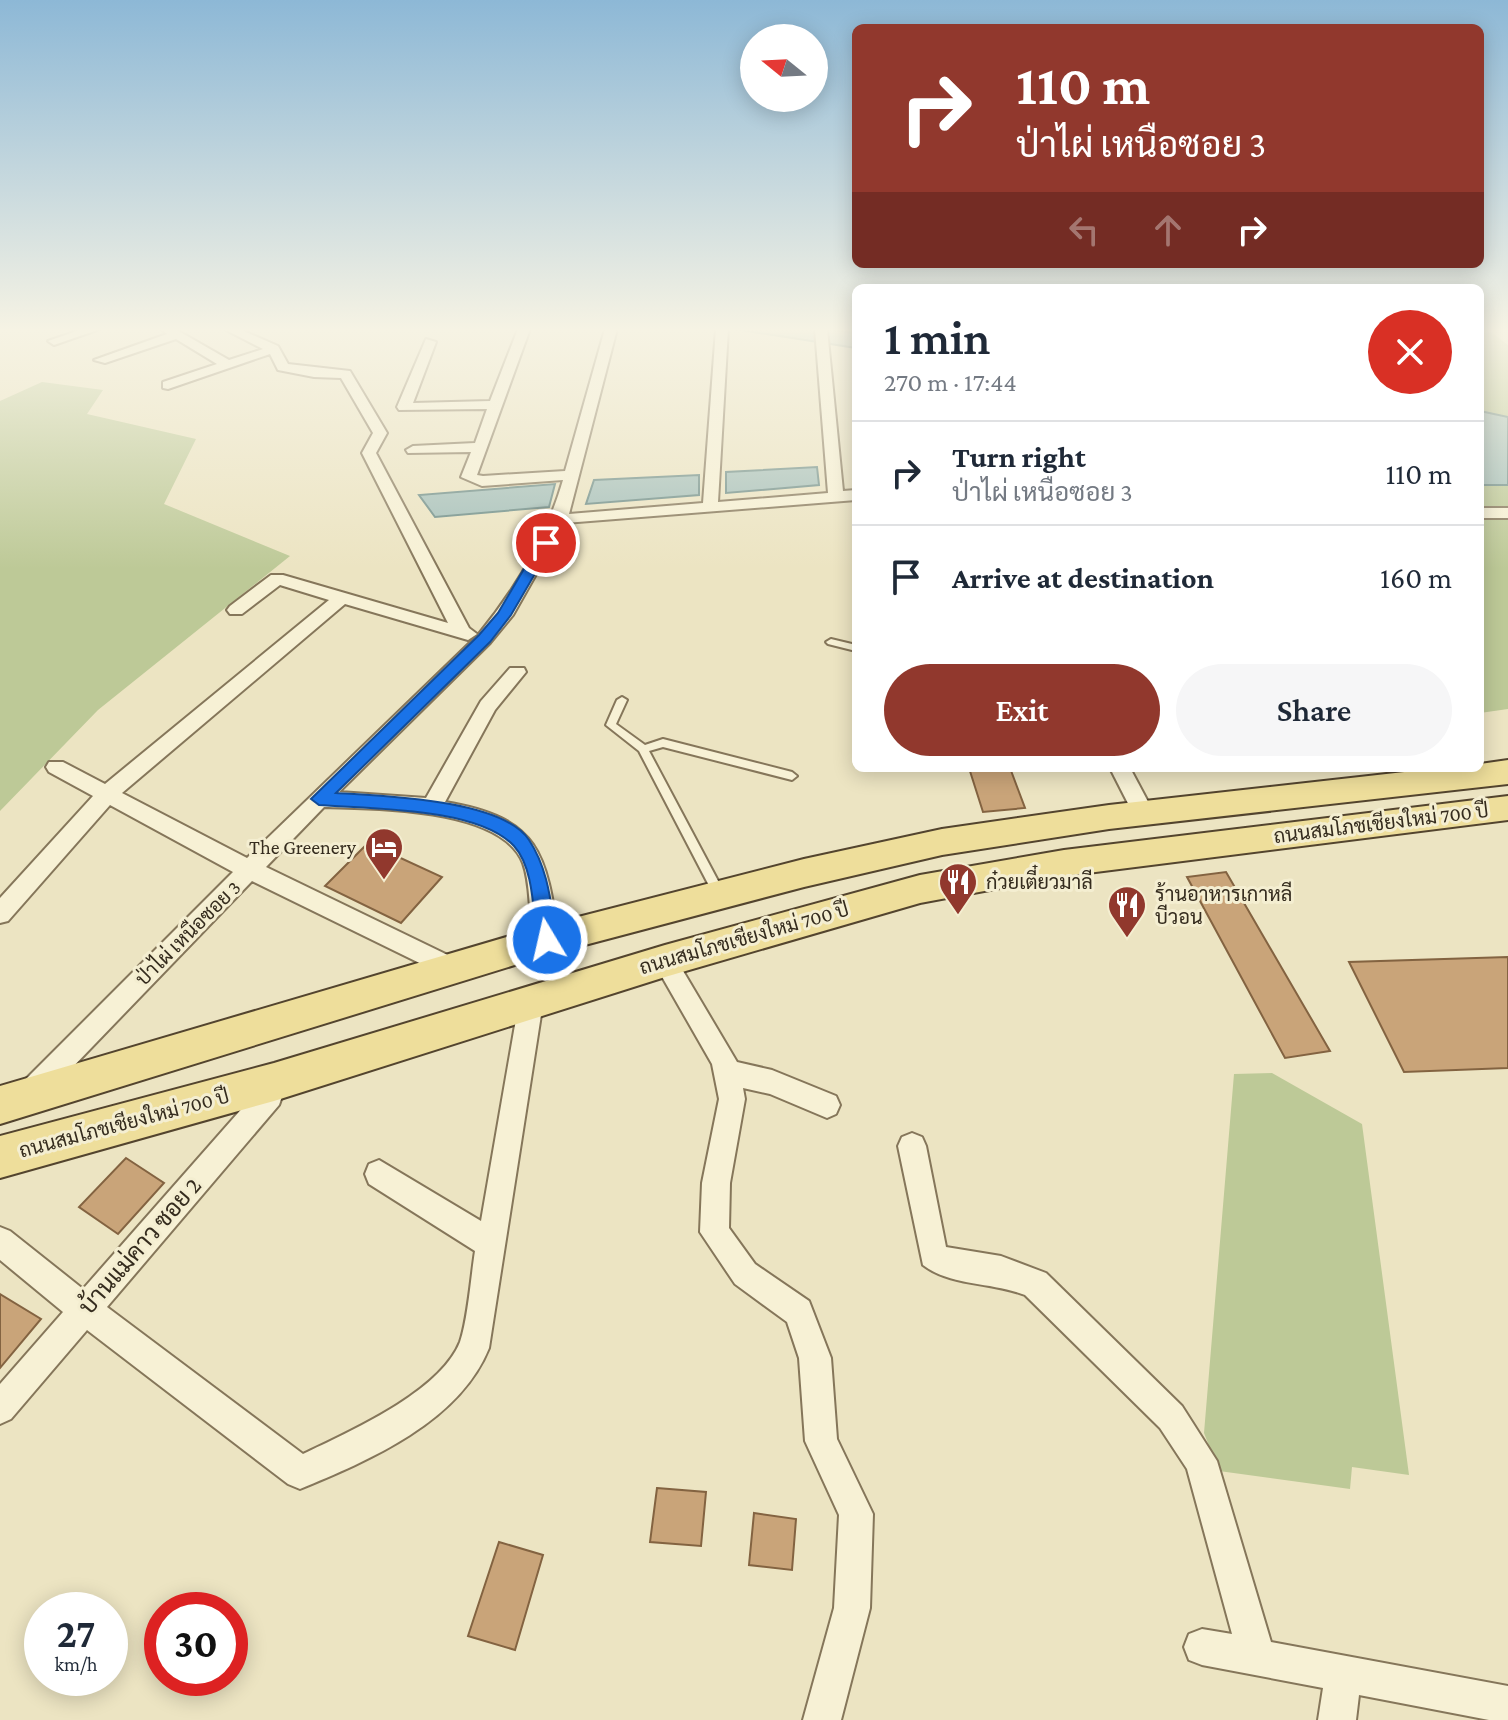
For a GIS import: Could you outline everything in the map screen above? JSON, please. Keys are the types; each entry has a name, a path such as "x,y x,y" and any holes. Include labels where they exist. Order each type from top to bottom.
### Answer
{"main road":[{"name":"ถนนสมโภชเชียงใหม่ 700 ปี","path":"13,1101 547,940 720,894 942,842 1403,775 1508,772"},
{"name":"ถนนสมโภชเชียงใหม่ 700 ปี","path":"0,1157 274,1082 665,961 920,889 1035,868 1233,840 1508,808"}],"street":[{"path":"366,409 380,433 369,453 462,632"},
{"path":"491,409 469,477 473,480 571,475"},
{"name":"ป่าไผ่ เหนือซอย 3","path":"13,1101 484,639 504,615 560,519 589,409"},
{"path":"710,508 717,409"},
{"path":"828,409 836,497"},
{"path":"413,450 478,447"},
{"path":"560,519 852,495"},
{"path":"1484,513 1508,513"},
{"path":"236,610 277,579 484,639"},
{"path":"0,914 108,793 342,598"},
{"path":"432,806 488,706 517,672"},
{"path":"56,767 250,870 452,968"},
{"path":"1122,772 1143,813"},
{"path":"319,799 432,806 494,824 521,842 536,872 547,940"},
{"path":"665,961 724,1061 732,1099 716,1183 714,1232 745,1274 798,1312 815,1358 821,1441 856,1514 852,1608 822,1720"},
{"path":"0,1241 85,1310 300,1472 381,1434 448,1386 474,1348 531,1002"},
{"path":"726,1072 772,1082 827,1105"},
{"name":"บ้านแม่คาว ซอย 2","path":"0,1408 270,1096 274,1082"},
{"path":"912,1146 933,1255 944,1263 1001,1271 1035,1284 1171,1417 1201,1461 1257,1658"},
{"path":"379,1174 491,1244"},
{"path":"1202,1647 1508,1705"},
{"path":"1337,1720 1344,1674"}],"lane":[{"path":"831,642 852,647"},
{"path":"622,700 611,725 643,749 720,894"},
{"path":"643,749 663,743 792,776"}],"green space":[{"path":"0,409 90,409 87,414 196,439 164,504 290,556 98,710 0,811"},
{"path":"1484,409 1508,409 1508,417 1484,412"},
{"path":"1484,485 1508,485 1508,709 1484,712"},
{"path":"1272,1073 1362,1124 1409,1475 1352,1467 1350,1489 1219,1471 1204,1433 1234,1074"}],"water":[{"path":"1484,412 1508,417 1508,485 1484,485"},
{"path":"817,467 819,485 726,493 726,472"},
{"path":"699,475 699,495 586,504 594,480"},
{"path":"555,484 549,507 435,517 419,495"}],"building":[{"path":"970,772 1012,772 1025,808 983,812"},
{"name":"The Greenery","path":"368,843 442,877 401,923 325,886"},
{"path":"1226,872 1330,1051 1285,1058 1187,877"},
{"path":"1508,957 1508,1068 1404,1072 1349,962"},
{"path":"126,1158 164,1183 118,1234 79,1207"},
{"path":"0,1294 41,1319 0,1368"},
{"path":"657,1488 706,1492 701,1546 650,1542"},
{"path":"754,1513 796,1519 792,1570 749,1565"},
{"path":"499,1542 543,1555 515,1650 468,1636"}],"place":[{"name":"The Greenery","path":"384,881"},
{"name":"ก๋วยเตี๋ยวมาลี","path":"958,916"},
{"name":"ร้านอาหารเกาหลี บีวอน","path":"1127,939"}],"route":[{"path":"546,543 504,615 484,639 319,799 432,806 494,824 521,842 536,872 547,940"}]}
